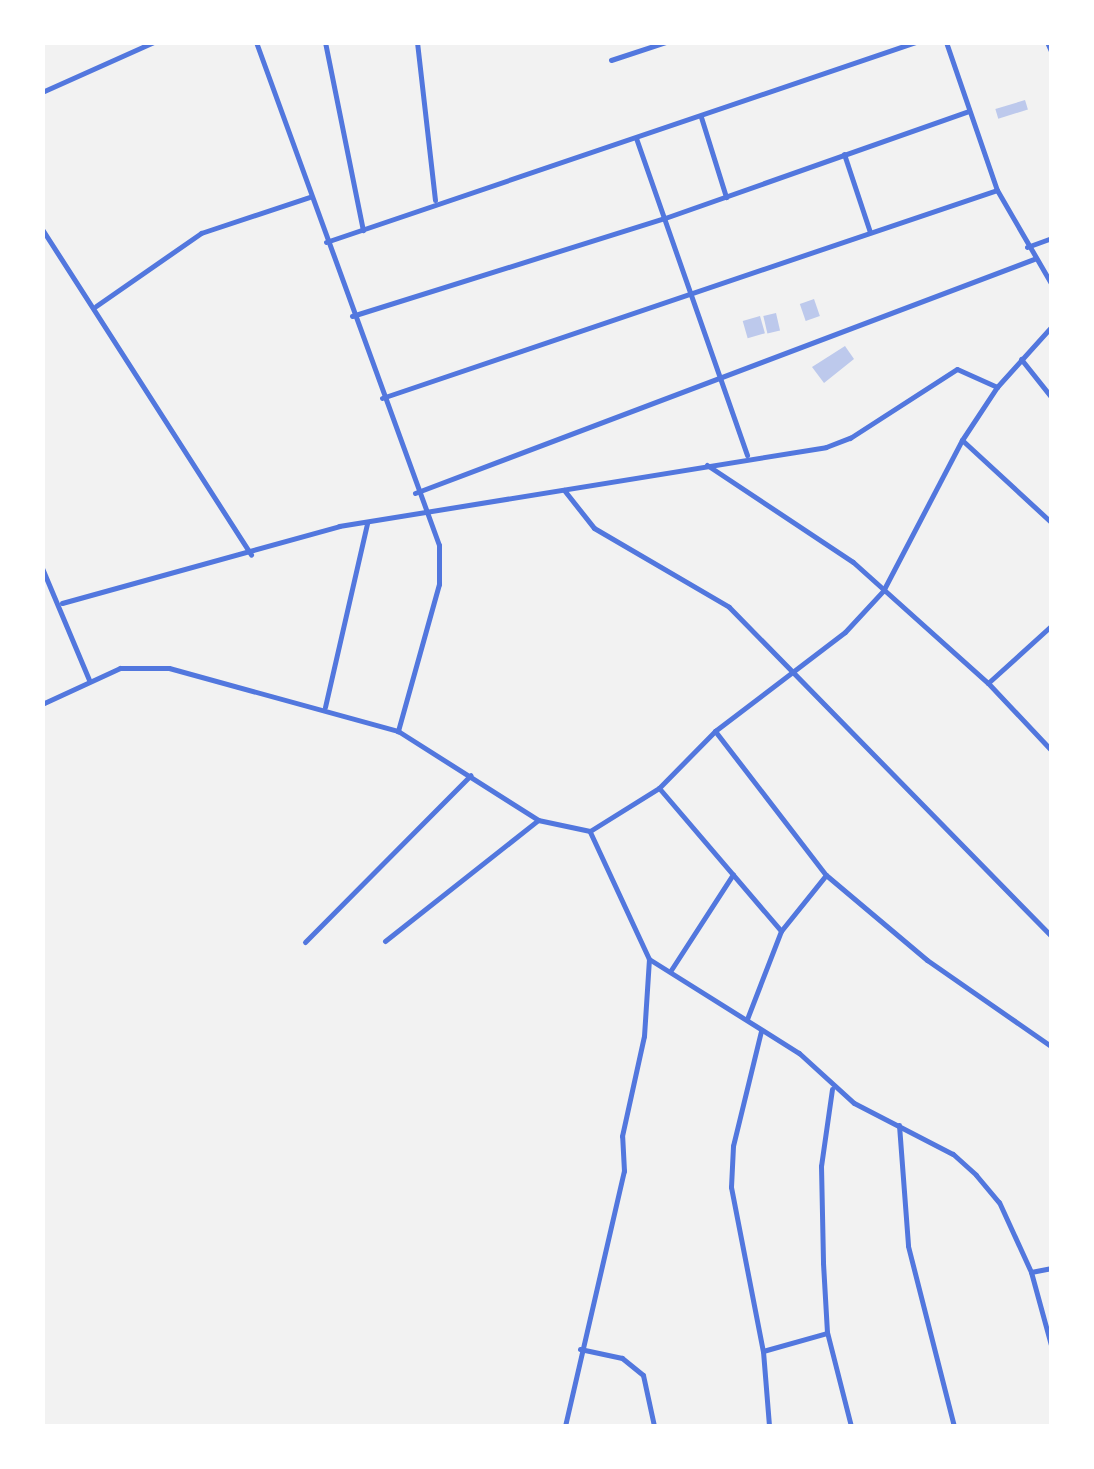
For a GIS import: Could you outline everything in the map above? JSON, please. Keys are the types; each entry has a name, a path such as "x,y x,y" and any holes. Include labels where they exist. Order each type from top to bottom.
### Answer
{"street":[{"path":"256,42 442,564 398,731"},
{"path":"326,42 363,230"},
{"path":"417,42 435,200"},
{"path":"611,60 666,42"},
{"path":"326,242 435,200 701,117 916,42"},
{"path":"946,42 997,190 1052,285"},
{"path":"1048,42 1052,54"},
{"path":"42,92 151,43"},
{"path":"352,316 665,218 968,110"},
{"path":"701,117 726,197"},
{"path":"636,138 748,455"},
{"path":"844,154 871,233"},
{"path":"382,398 997,190"},
{"path":"96,306 190,238 310,197"},
{"path":"42,229 96,306 252,555"},
{"path":"1028,247 1052,238"},
{"path":"414,493 1034,259"},
{"path":"42,704 89,680 145,662 325,707 398,731 538,820 590,831 659,788 715,731 846,632 884,591 962,440 996,386 1052,326"},
{"path":"1021,359 1052,398"},
{"path":"62,603 161,572 252,555 368,522 850,438 957,369 996,386"},
{"path":"962,440 1052,523"},
{"path":"707,465 780,510 884,591 988,683 1052,751"},
{"path":"564,490 594,528 729,606 1052,937"},
{"path":"325,707 368,522"},
{"path":"42,568 62,603 89,680"},
{"path":"988,683 1052,625"},
{"path":"715,731 826,875 927,960 1052,1048"},
{"path":"305,942 471,774"},
{"path":"659,788 781,931"},
{"path":"384,942 538,820"},
{"path":"565,1426 624,1170 622,1136 644,1036 649,958 590,831"},
{"path":"671,970 733,874"},
{"path":"747,1019 781,931 826,875"},
{"path":"649,958 799,1053 832,1089 899,1125 976,1175 999,1202 1031,1272 1052,1349"},
{"path":"762,1031 734,1146 731,1187 763,1350 769,1426"},
{"path":"832,1089 821,1166 827,1332 851,1426"},
{"path":"899,1125 908,1246 954,1426"},
{"path":"1031,1272 1052,1268"},
{"path":"763,1350 827,1332"},
{"path":"580,1350 622,1358 643,1375 653,1426"}],"building":[{"path":"1025,100 1028,110 998,119 995,109"},
{"path":"814,299 820,316 806,321 800,304"},
{"path":"776,313 780,331 767,333 763,316"},
{"path":"760,316 765,333 748,338 743,321"},
{"path":"845,346 854,359 824,383 812,367"}]}
